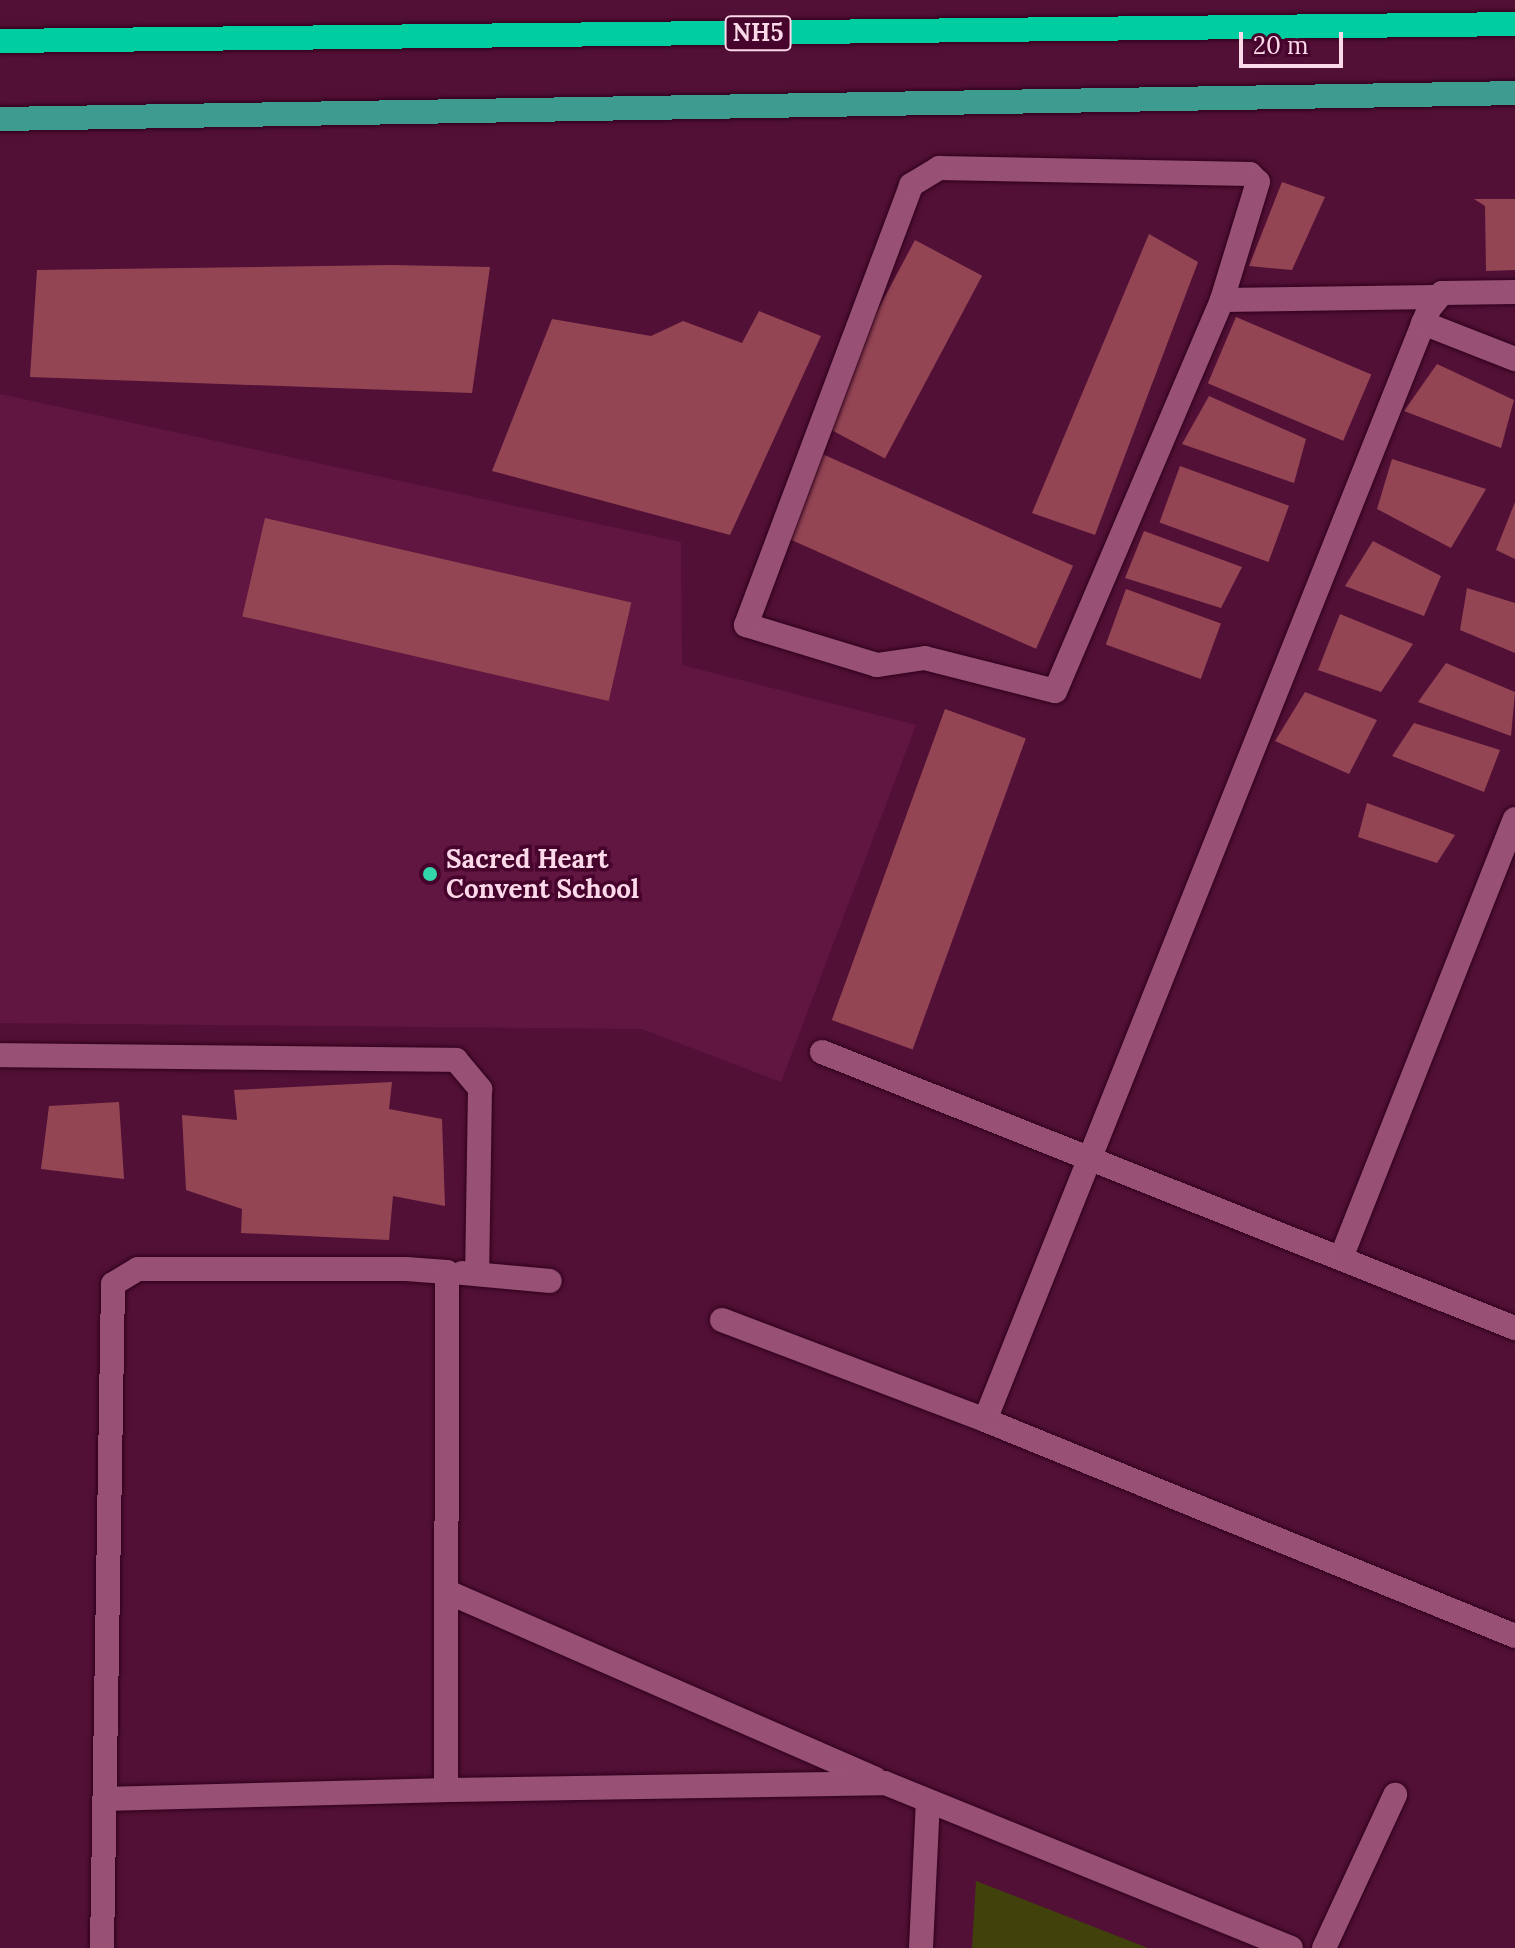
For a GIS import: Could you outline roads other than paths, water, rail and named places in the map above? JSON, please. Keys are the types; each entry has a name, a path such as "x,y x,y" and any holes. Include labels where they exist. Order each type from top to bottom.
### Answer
{"highway":[{"name":"NH5","path":"0,41 1515,24"}],"main road":[{"path":"0,119 1515,93"}],"street":[{"path":"939,168 1250,174 1259,190 1222,300 1060,688 1032,690 925,658 877,665 746,625 911,185 924,176 939,168"},
{"path":"1222,300 1435,297 1515,292"},
{"path":"985,1420 1087,1158 1435,297"},
{"path":"1423,323 1515,359"},
{"path":"1341,1258 1515,819"},
{"path":"822,1052 1515,1328"},
{"path":"0,1055 456,1060 480,1089 477,1274"},
{"path":"102,1948 113,1284 138,1269 447,1272 550,1281"},
{"path":"446,1790 450,1593 447,1272"},
{"path":"722,1320 985,1420 1515,1636"},
{"path":"450,1593 885,1783 1291,1948"},
{"path":"105,1799 885,1783"},
{"path":"1324,1948 1395,1795"},
{"path":"921,1948 928,1801"}],"place":[{"name":"Sacred Heart Convent School","path":"430,874"}]}
